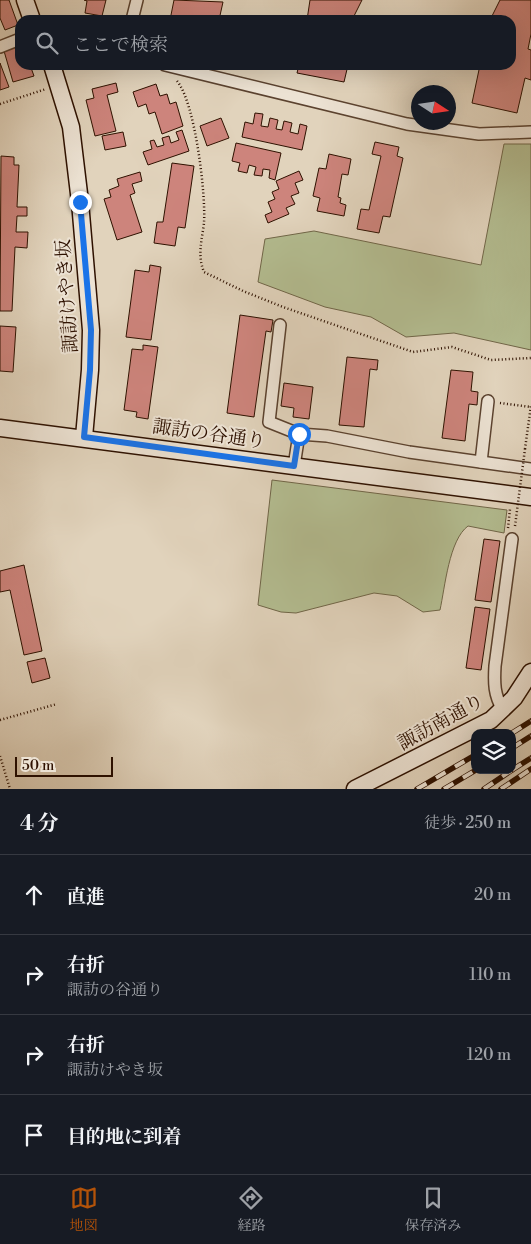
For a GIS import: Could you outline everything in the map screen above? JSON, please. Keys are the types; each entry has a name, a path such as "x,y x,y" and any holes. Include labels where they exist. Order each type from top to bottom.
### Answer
{"street":[{"path":"25,0 30,15"},
{"path":"133,15 137,0"},
{"path":"0,46 15,41"},
{"name":"諏訪けやき坂","path":"54,70 70,127 78,184 91,330 90,370 84,437"},
{"path":"186,70 421,127 479,134 531,132"},
{"path":"280,325 269,422 299,434 327,436 350,442 531,469"},
{"path":"480,462 488,401"},
{"name":"諏訪の谷通り","path":"0,428 84,437 531,497"},
{"path":"294,466 299,434"},
{"path":"503,710 496,699 494,684 510,534"},
{"name":"諏訪南通り","path":"354,789 480,727 503,710 514,698 531,673"}],"path":[{"path":"177,81 184,92 199,152 204,222 200,252 204,272 243,291 283,307 413,352 452,347 491,360 531,358"},
{"path":"0,104 59,85"},
{"path":"488,401 531,406 515,526"},
{"path":"510,509 510,534"},
{"path":"0,720 58,704"},
{"path":"0,756 10,789"}],"green space":[{"path":"504,144 531,144 531,350 454,333 406,337 371,317 325,307 258,282 265,239 314,231 481,265"},
{"path":"272,480 507,510 504,533 468,526 462,533 452,553 440,610 423,612 397,596 374,593 296,613 281,612 258,605"}],"building":[{"path":"0,0 9,0 15,17 15,26 5,30 0,18"},
{"path":"84,0 106,0 102,15 85,13 87,1"},
{"path":"174,0 223,2 220,15 171,15"},
{"path":"310,0 362,0 354,15 308,15"},
{"path":"500,0 531,0 531,34 528,49 531,50 531,80 525,78 517,113 472,103 479,70 516,70 516,15 492,15"},
{"path":"15,48 15,70 32,70 34,76 13,82 4,51"},
{"path":"0,63 9,87 0,90"},
{"path":"298,70 347,70 344,82 297,73"},
{"path":"116,83 118,92 107,95 116,131 95,136 86,100 94,98 92,89"},
{"path":"156,84 160,96 167,94 170,104 176,102 183,126 162,134 155,112 149,114 146,104 138,107 133,92"},
{"path":"255,113 263,114 261,126 268,127 270,118 278,120 276,129 282,130 284,121 292,123 290,132 298,134 300,124 307,126 302,150 242,137 245,122 253,124"},
{"path":"221,118 229,138 207,146 200,126"},
{"path":"182,130 189,151 148,165 143,152 152,149 150,141 154,140 157,147 164,145 162,138 169,136 171,143 179,140 176,132"},
{"path":"123,132 126,146 105,150 102,136"},
{"path":"375,142 399,147 397,156 403,158 390,217 383,216 379,233 357,229 361,209 369,210 381,156 372,154"},
{"path":"236,143 281,153 275,180 269,178 270,170 263,169 262,176 254,175 256,167 249,165 247,173 238,171 240,163 232,161"},
{"path":"329,154 351,159 348,175 342,174 338,197 341,198 340,203 346,205 344,216 317,211 320,198 313,196 319,168 326,169"},
{"path":"1,156 14,157 14,165 19,165 17,207 27,207 27,216 17,216 16,232 28,232 27,248 15,247 12,311 0,311"},
{"path":"172,163 194,166 185,228 178,227 175,246 154,243 157,222 163,222"},
{"path":"299,171 303,180 295,183 299,193 291,196 295,204 286,208 289,214 268,223 265,215 272,212 268,202 275,199 272,192 279,189 276,181"},
{"path":"140,172 142,181 132,184 135,193 130,195 142,232 117,240 104,199 111,197 109,190 119,186 117,179"},
{"path":"150,265 161,267 151,340 126,337 135,270 149,272"},
{"path":"240,315 273,320 271,332 266,331 254,417 227,413"},
{"path":"0,326 16,327 13,372 0,371"},
{"path":"143,345 158,347 148,419 136,417 137,412 124,410 132,349 143,350"},
{"path":"347,357 378,360 377,370 370,369 364,427 339,425"},
{"path":"451,370 473,372 471,391 478,392 477,405 469,404 465,441 442,438"},
{"path":"284,383 313,387 309,419 293,417 294,408 281,406"},
{"path":"484,539 500,541 491,602 475,600"},
{"path":"24,565 42,651 24,655 10,590 0,592 0,571"},
{"path":"475,607 490,609 481,670 466,668"},
{"path":"45,658 50,678 32,683 27,662"}],"railway":[{"path":"516,730 531,721"},
{"path":"516,745 531,736"},
{"path":"417,789 471,757"},
{"path":"516,767 531,758"},
{"path":"501,789 531,769"},
{"path":"444,789 471,773"},
{"path":"484,789 506,774"}],"route":[{"path":"80,202 91,330 90,370 84,437 294,466 299,434"}]}
